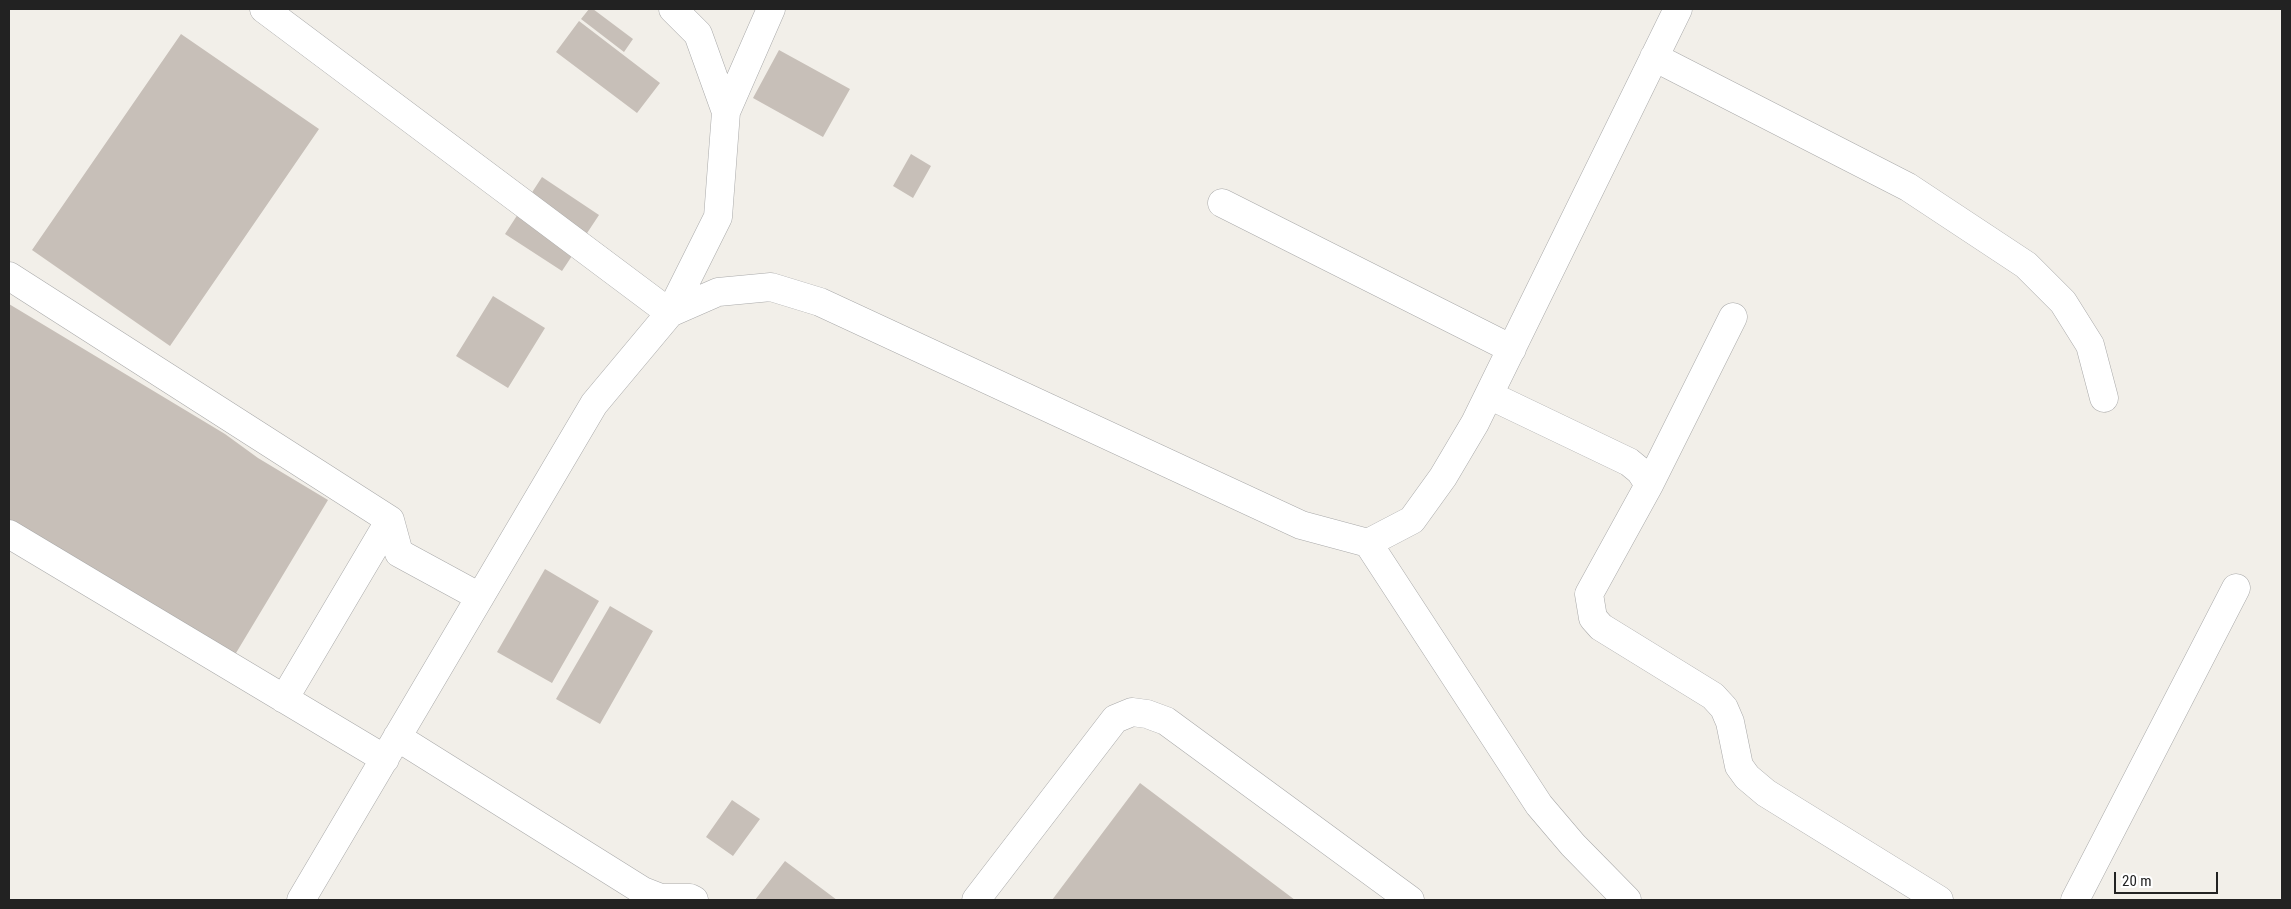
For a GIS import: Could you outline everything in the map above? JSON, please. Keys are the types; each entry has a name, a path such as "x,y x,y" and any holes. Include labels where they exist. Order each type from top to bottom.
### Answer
{"street":[{"path":"264,9 670,313"},
{"path":"673,9 698,34 726,112"},
{"path":"301,900 594,404 670,313 718,217 726,112 771,9"},
{"path":"1368,544 1412,520 1443,476 1476,423 1678,9"},
{"path":"1654,57 1908,187 2026,265 2064,302 2090,345 2104,398"},
{"path":"1222,203 1512,349"},
{"path":"9,276 390,520 399,553 480,597"},
{"path":"670,313 718,292 771,287 820,302 1301,525 1368,544 1539,805 1621,898"},
{"path":"1733,317 1649,485 1589,594 1593,618 1601,627 1713,696 1724,708 1730,722 1739,766 1747,777 1766,793 1939,900"},
{"path":"1489,395 1630,462 1640,471 1649,485"},
{"path":"284,699 390,520"},
{"path":"9,534 284,699 391,748 643,891 661,898 690,898 694,900"},
{"path":"2075,900 2236,588"},
{"path":"976,900 1115,719 1132,712 1147,714 1166,721 1410,900"}],"building":[{"path":"589,9 593,9 633,39 624,52 581,19"},
{"path":"579,21 660,83 637,113 556,52"},
{"path":"181,34 319,129 170,346 32,250"},
{"path":"779,50 850,89 823,137 753,98"},
{"path":"911,154 931,166 913,198 893,186"},
{"path":"542,177 599,215 562,271 505,234"},
{"path":"493,296 545,328 508,388 456,356"},
{"path":"9,304 225,434 258,458 328,500 230,663 9,526"},
{"path":"545,569 599,601 552,683 497,652"},
{"path":"610,606 653,631 600,724 556,699"},
{"path":"1140,783 1295,900 1052,900"},
{"path":"732,800 760,819 733,856 706,837"},
{"path":"785,861 837,900 755,900"}]}
